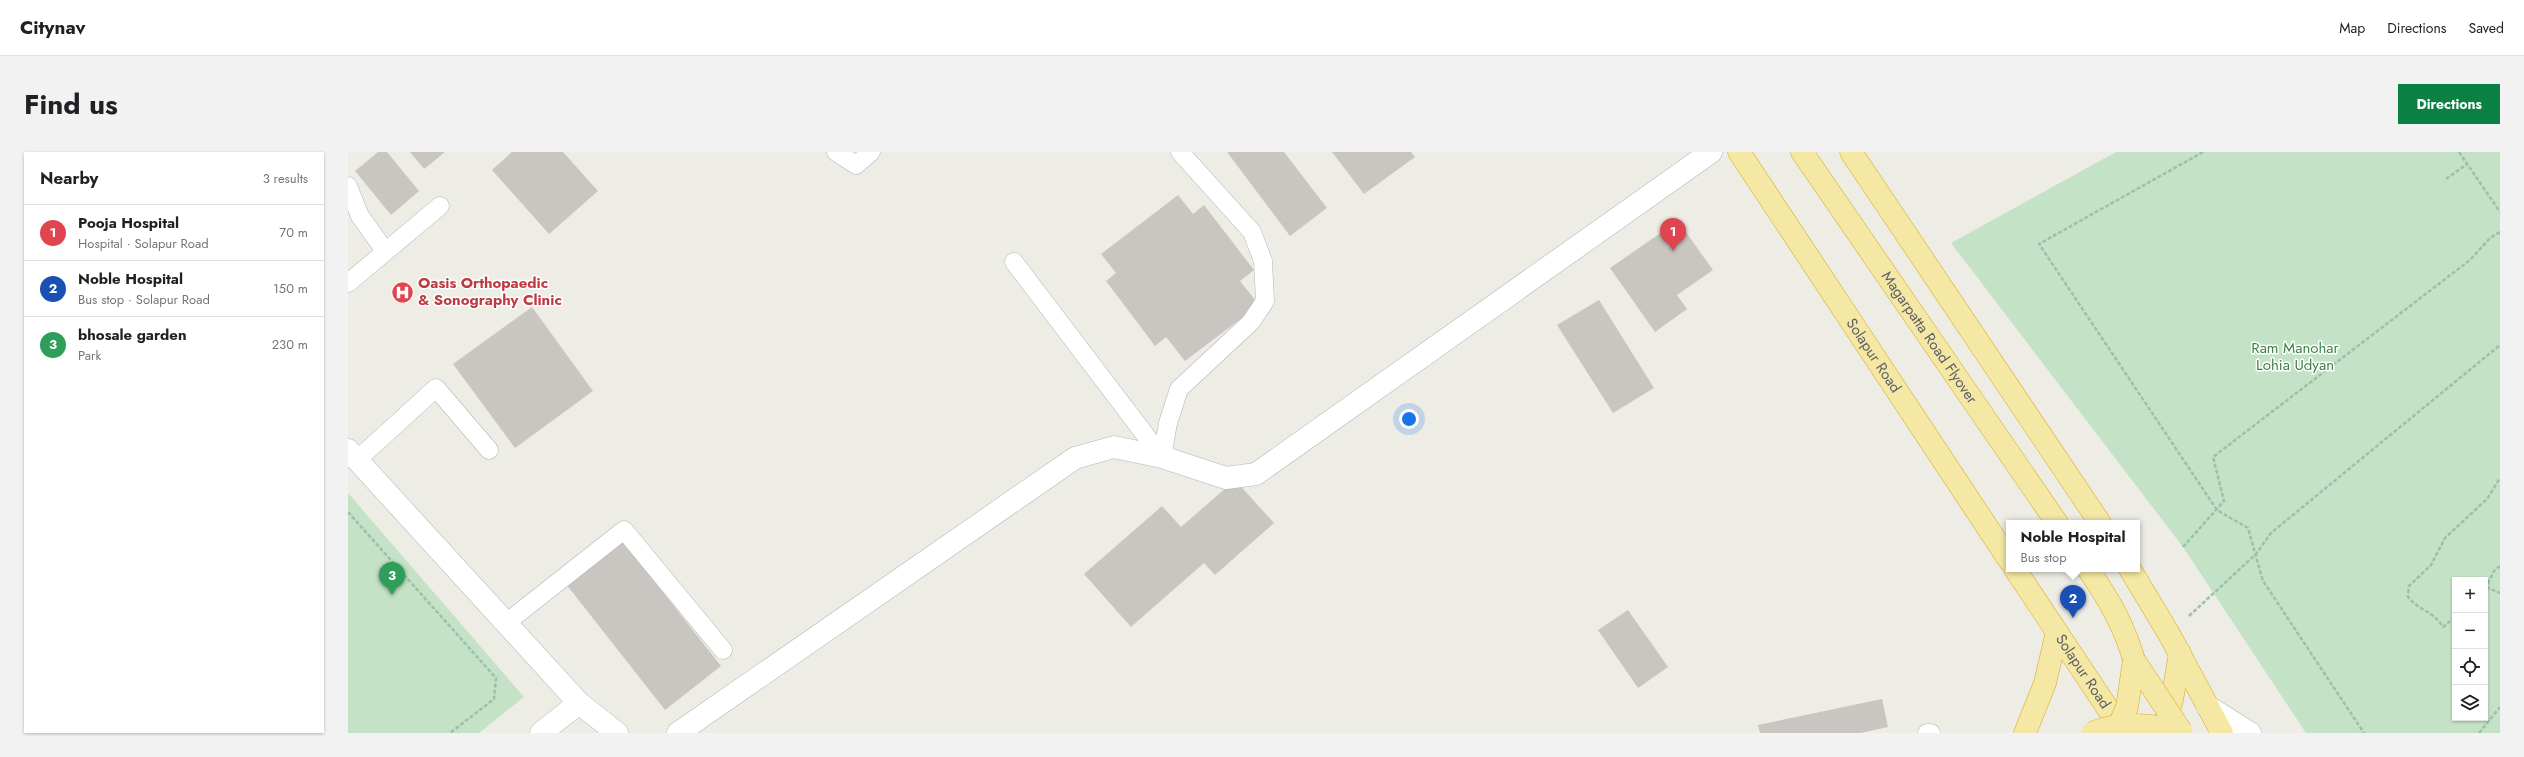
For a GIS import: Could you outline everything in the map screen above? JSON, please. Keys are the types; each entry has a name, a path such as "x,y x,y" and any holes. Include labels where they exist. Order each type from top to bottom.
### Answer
{"highway":[{"name":"Solapur Road","path":"1739,152 2006,555"},
{"name":"Magarpatta Road Flyover","path":"1802,152 2055,520"},
{"path":"1851,152 2098,520"},
{"name":"Solapur Road","path":"2017,572 2120,730"},
{"path":"2090,572 2112,605 2126,632 2134,660 2177,732"},
{"path":"2132,572 2170,634 2222,733"},
{"path":"2025,733 2045,683 2057,632"},
{"path":"2177,732 2172,700 2180,653"},
{"path":"2120,730 2127,706 2134,660"},
{"path":"2092,733 2159,726 2177,732"}],"street":[{"path":"678,733 1075,458 1114,447 1162,457 1226,478 1256,474 1711,152"},
{"path":"352,455 579,703 617,733"},
{"path":"541,733 579,703"},
{"path":"2208,706 2250,733"}],"lane":[{"path":"836,152 856,165 871,152"},
{"path":"1162,457 1168,422 1179,389 1251,322 1265,301 1263,261 1252,232 1180,152"},
{"path":"348,186 360,216 385,252"},
{"path":"348,282 440,206"},
{"path":"1014,262 1162,457"},
{"path":"352,455 436,388 489,450"},
{"path":"506,623 624,530 723,650"},
{"path":"1926,733 1931,733"}],"path":[{"path":"2203,152 2039,244 2217,510 2248,528 2263,581 2364,733"},
{"path":"2459,152 2500,212"},
{"path":"2446,179 2467,164"},
{"path":"2183,547 2224,501 2213,457 2470,260 2490,238 2500,232"},
{"path":"2170,634 2256,554 2271,533 2500,345"},
{"path":"2452,620 2443,627 2435,615 2419,609 2408,597 2409,586 2432,564 2445,538 2487,499 2500,478"},
{"path":"348,512 496,678 494,699 450,733"},
{"path":"2488,584 2494,570 2500,566"},
{"path":"2488,589 2500,593"},
{"path":"2479,733 2500,707"}],"green space":[{"name":"Ram Manohar Lohia Udyan","path":"2116,152 2500,152 2500,733 2306,733 2183,547 1951,243"},
{"path":"348,493 524,697 479,733 348,733"}],"building":[{"path":"378,152 387,152 419,191 391,215 355,171"},
{"path":"410,152 445,152 424,169"},
{"path":"512,152 563,152 598,191 549,234 492,170"},
{"path":"1227,152 1284,152 1327,208 1290,236"},
{"path":"1332,152 1411,152 1415,157 1364,194"},
{"path":"1178,195 1193,214 1204,205 1254,270 1240,281 1259,305 1185,361 1166,337 1155,346 1106,281 1116,273 1101,254"},
{"path":"1678,221 1713,270 1677,295 1687,309 1655,332 1610,268"},
{"path":"1599,300 1654,388 1613,413 1557,325"},
{"path":"532,307 593,391 515,448 453,364"},
{"path":"1235,480 1274,523 1215,575 1204,563 1131,627 1084,574 1162,506 1181,527"},
{"path":"622,540 721,666 665,710 566,584"},
{"path":"1628,610 1668,667 1638,688 1598,630"},
{"path":"1882,699 1888,727 1861,733 1760,733 1758,725"}],"place":[{"name":"Pooja Hospital","path":"1673,251"},
{"name":"Oasis Orthopaedic & Sonography Clinic","path":"403,292"},
{"name":"bhosale garden","path":"392,595"},
{"name":"Noble Hospital","path":"2073,618"}]}
